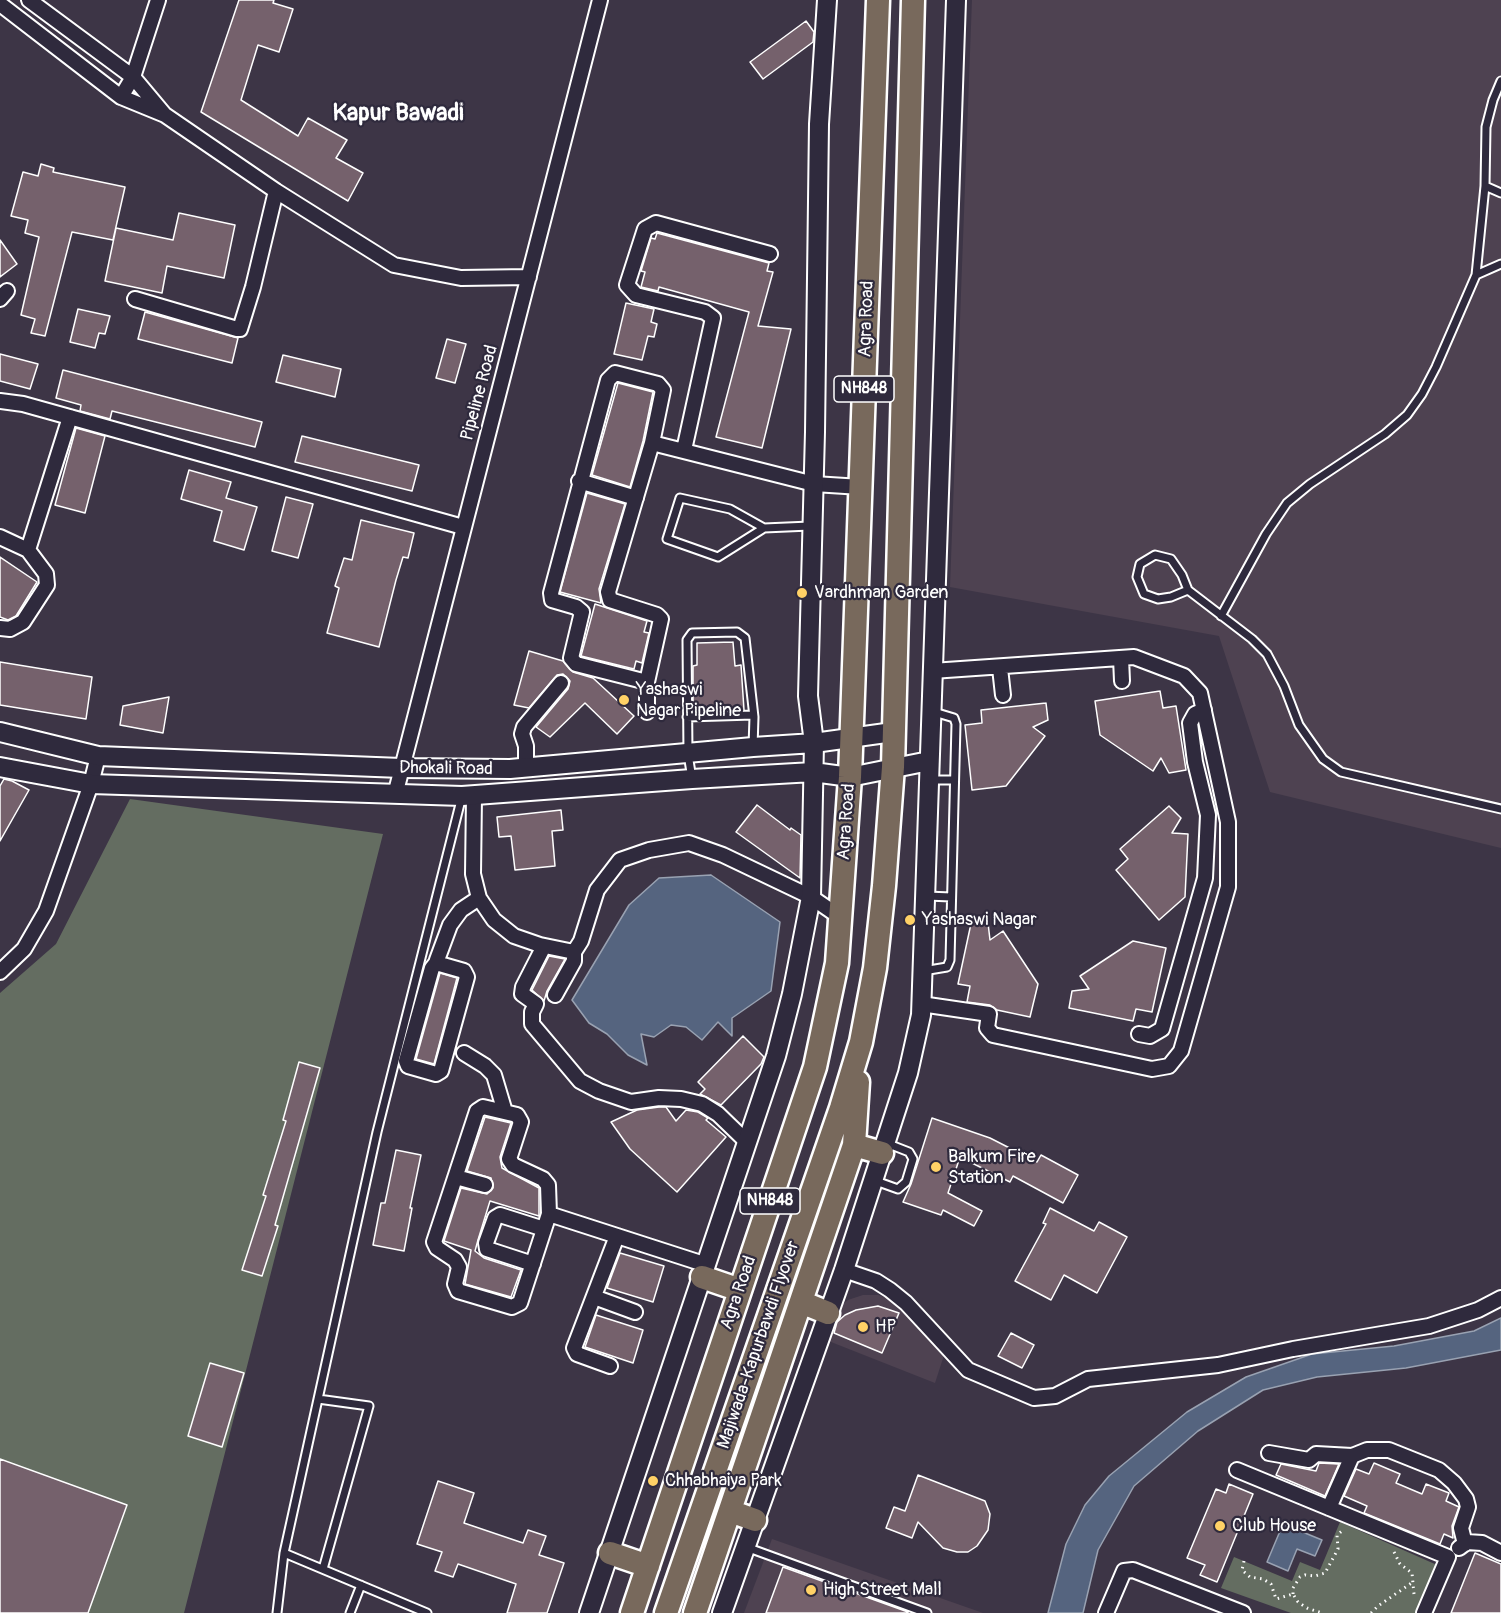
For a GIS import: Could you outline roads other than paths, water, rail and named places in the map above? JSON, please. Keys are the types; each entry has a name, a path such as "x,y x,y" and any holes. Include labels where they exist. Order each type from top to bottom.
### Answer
{"highway":[{"name":"Agra Road","path":"632,1613 815,1067 837,963 850,777 878,0"},
{"name":"Agra Road","path":"893,732 914,0"},
{"name":"NH848","path":"695,1613 854,1145 861,1042 875,968 884,886 893,767 893,732"},
{"name":"Majiwada-Kapurbawdi Flyover","path":"666,1613 842,1108 861,1042"},
{"path":"854,1145 884,1148"},
{"path":"704,1271 740,1290"},
{"path":"801,1302 828,1313"},
{"path":"730,1511 755,1520"},
{"path":"610,1553 648,1566"}],"street":[{"path":"28,0 133,76 165,115"},
{"path":"121,97 133,76 158,0"},
{"name":"Pipeline Road","path":"395,795 400,768 600,0"},
{"path":"723,1613 844,1270 908,1073 921,1015 956,0"},
{"path":"589,1613 776,1056 811,897 814,743 808,696 823,1"},
{"path":"0,4 121,97 165,115 276,191 393,265 461,278 529,277"},
{"path":"135,299 240,329 253,287 276,191"},
{"path":"684,450 713,318 705,312 636,295 627,285 645,229 656,223 770,254"},
{"path":"647,682 576,664 571,658 582,612 576,607 552,600 550,593 608,380 615,373 658,384 663,390 652,442 608,592 610,600 657,615 661,619 647,682 647,712"},
{"path":"0,401 23,404 463,526"},
{"path":"28,550 70,417"},
{"path":"652,442 814,484 861,488"},
{"path":"579,481 636,498"},
{"path":"0,537 28,550 46,574 47,585 23,622 10,629 0,628"},
{"path":"933,671 1134,657 1184,675 1200,693 1228,822 1228,887 1181,1051 1169,1066 1152,1069 993,1035 987,1028 989,1014"},
{"path":"1121,658 1122,681"},
{"path":"999,668 1003,695"},
{"path":"526,767 526,746 522,734 524,727 561,683"},
{"path":"1139,1034 1150,1036 1162,1029 1205,878 1208,815 1195,762 1190,723 1195,714 1204,710"},
{"name":"Dhokali Road","path":"0,732 98,756 510,770 814,743 893,732"},
{"path":"0,972 24,949 45,911 91,784 98,756"},
{"name":"Dhokali Road","path":"0,767 91,784 468,796 813,772 850,777 929,761"},
{"path":"563,790 564,764"},
{"path":"468,796 473,874 479,898 494,920 514,936 544,946 574,952"},
{"path":"555,994 574,961 574,952 581,941 597,890 620,860 649,850 689,843 723,855 811,897 840,917"},
{"path":"435,963 464,971 467,977 441,1071 436,1074 408,1066 406,1061 432,968 450,925 460,910 479,898"},
{"path":"544,946 523,987 522,994 536,1004 532,1012 532,1024 580,1081 599,1091 631,1102 681,1098 702,1104 718,1114 748,1143"},
{"path":"921,1004 1003,1016"},
{"path":"464,1053 485,1066 494,1075 505,1112"},
{"path":"483,1107 505,1112 517,1115 521,1122 509,1159 513,1165 543,1179 548,1185 549,1214 520,1303 512,1307 458,1291 455,1284 459,1267 455,1260 437,1248 434,1242 477,1110 483,1107"},
{"path":"456,1177 485,1185"},
{"path":"549,1214 617,1236 704,1271"},
{"path":"533,1264 487,1249 486,1243 495,1218 500,1215 544,1229"},
{"path":"610,1366 577,1354 574,1348 617,1236"},
{"path":"844,1270 876,1281 890,1290 968,1370 1034,1398 1055,1396 1088,1379 1218,1365 1293,1349 1429,1326 1478,1310 1501,1298"},
{"path":"594,1297 635,1312"},
{"path":"1269,1453 1309,1460 1316,1454 1352,1456 1367,1450 1389,1450 1439,1470 1454,1483 1466,1499 1468,1507 1461,1528 1465,1544"},
{"path":"1329,1508 1352,1456"},
{"path":"1237,1470 1448,1557"},
{"path":"1424,1613 1448,1557 1467,1542 1482,1543 1501,1552"},
{"path":"1106,1613 1124,1571 1133,1570 1243,1613"}],"lane":[{"path":"1221,616 1266,534 1287,503 1310,484 1386,434 1407,416 1422,394 1476,275 1485,186 1486,127 1501,81"},
{"path":"1485,186 1501,193"},
{"path":"1476,275 1501,264"},
{"path":"764,528 730,509 680,498 667,539 718,556 764,528 813,526"},
{"path":"1188,590 1171,597 1158,599 1144,594 1137,577 1140,564 1155,555 1171,559 1182,575 1188,590 1252,639 1266,654 1284,686 1299,725 1323,759 1341,772 1501,809"},
{"path":"692,779 688,754 687,640 692,633 737,632 745,638 753,715 753,747"},
{"path":"922,971 947,967 950,960 954,718 931,711"},
{"path":"687,717 753,715"},
{"path":"928,780 954,780"},
{"path":"277,1613 284,1553 377,1132 468,796"},
{"path":"925,896 951,897"},
{"path":"873,1180 898,1189 906,1182 913,1159 909,1152 884,1148"},
{"path":"318,1399 369,1407 323,1569"},
{"path":"746,1547 927,1613"},
{"path":"284,1553 427,1613"},
{"path":"350,1613 361,1585"}],"water":[{"path":"711,875 780,922 771,991 732,1018 732,1036 718,1022 702,1040 686,1027 671,1025 654,1037 641,1034 647,1065 628,1055 607,1034 589,1023 572,1000 629,905 659,878"},
{"path":"1501,1318 1501,1350 1406,1368 1317,1377 1263,1390 1198,1431 1134,1486 1098,1550 1083,1613 1048,1613 1066,1544 1085,1505 1109,1476 1187,1412 1246,1377 1312,1354 1394,1346 1474,1331"},
{"path":"1283,1524 1322,1540 1315,1556 1297,1549 1288,1571 1267,1562"}],"place":[{"name":"Vardhman Garden","path":"802,593"},
{"name":"Yashaswi Nagar Pipeline","path":"624,700"},
{"name":"Yashaswi Nagar","path":"910,920"},
{"name":"Balkum Fire Station","path":"936,1167"},
{"name":"HP","path":"863,1327"},
{"name":"Chhabhaiya Park","path":"653,1481"},
{"name":"Club House","path":"1220,1526"},
{"name":"High Street Mall","path":"811,1590"}],"district":[{"name":"Kapur Bawadi","path":"398,114"}]}
